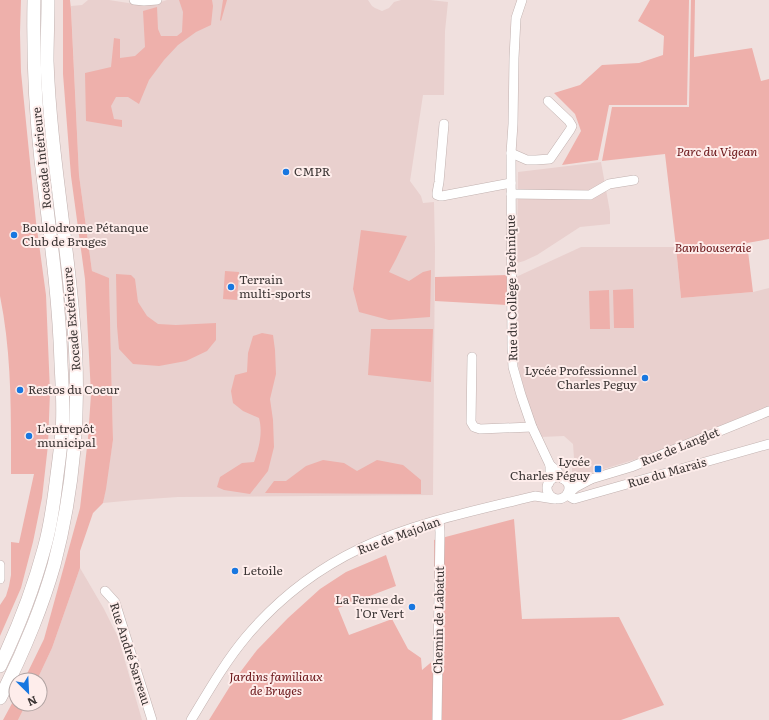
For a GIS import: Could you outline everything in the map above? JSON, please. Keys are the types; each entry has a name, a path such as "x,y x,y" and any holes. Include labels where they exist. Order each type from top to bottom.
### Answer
{"highway":[{"name":"Rocade Intérieure","path":"1,663 25,609 45,547 55,492 62,431 59,320 36,116 33,38 34,0"},
{"name":"Rocade Extérieure","path":"0,698 15,668 46,593 54,566 65,514 74,454 77,386 76,354 51,120 47,60 48,0"}],"street":[{"path":"134,0 157,0"},
{"name":"Rue du Collège Technique","path":"522,0 516,18 511,153 513,367 532,427 550,465 564,479"},
{"path":"511,153 527,160 550,159 572,126 569,121 548,101"},
{"path":"444,124 437,195 442,196 511,183"},
{"path":"511,194 590,195 609,184 634,180"},
{"path":"472,357 471,422 474,427 480,429 532,427"},
{"name":"Rue de Langlet","path":"567,495 576,487 591,479 641,463 769,411"},
{"name":"Rue du Marais","path":"567,495 574,499 769,444"},
{"name":"Rue du Collège Technique","path":"548,484 550,465"},
{"path":"557,478 564,479 568,485 567,495 561,499 554,498 549,494 547,488 548,484 551,480 557,478"},
{"name":"Rue de Langlet","path":"564,479 574,481 591,479"},
{"name":"Rue de Majolan","path":"534,496 548,484"},
{"name":"Rue de Majolan","path":"191,720 224,667 246,637 273,609 316,573 361,548 419,526 534,496 554,498"},
{"name":"Chemin de Labatut","path":"437,720 439,521"},
{"path":"0,565 0,579"},
{"name":"Rue André Sarreau","path":"105,591 115,602 152,720"}],"shaded area":[{"path":"88,0 109,0 141,5 155,4 167,0 368,0 372,6 382,11 389,8 394,2 401,0 430,0 448,2 445,31 444,95 423,95 410,181 421,196 423,203 434,202 433,495 178,497 103,503 113,440 109,279 92,271 79,175 71,6 82,5"},
{"path":"601,162 610,212 610,224 580,227 537,255 517,263 518,172"},
{"name":"Lycée Professionnel Charles Peguy","path":"581,247 676,247 681,298 753,292 769,288 769,406 643,457 578,477 572,477 572,458 574,458 573,444 564,436 540,437 525,399 517,358 514,323 516,277"},
{"path":"80,568 104,609 118,637 142,720 18,720 22,712 48,712 48,672 41,672 52,648"}],"green space":[{"path":"0,0 21,0 21,72 36,222 46,295 50,392 48,445 42,498 33,542 21,588 0,636 0,605 6,596 11,575 11,542 19,543 34,474 11,474 9,362 0,296"},
{"path":"63,0 70,0 79,175 92,271 109,278 113,440 103,503 93,513 80,551 80,568 52,648 41,672 28,672 44,639 80,508 88,438 91,394 85,279 71,176 63,74"},
{"path":"179,0 212,0 213,6 211,25 196,32 178,45 164,60 149,80 139,104 128,97 116,97 111,106 114,119 122,120 122,127 86,121 85,73 111,67 114,38 120,39 120,58 135,56 145,47 143,11 157,7 158,29 161,36 177,36 182,32 183,12"},
{"path":"223,0 227,0 221,21 220,20"},
{"path":"650,0 689,0 687,105 609,105 598,160 562,165 581,131 575,114 554,93 580,85 602,65 639,63 663,55 664,36 638,21"},
{"name":"Parc du Vigean","path":"691,0 695,0 694,57 752,48 761,81 769,79 769,239 747,243 753,292 681,298 665,154 602,161 612,107 689,107"},
{"path":"361,230 407,236 389,272 409,281 423,272 431,270 430,317 389,320 359,312 353,289"},
{"name":"Terrain multi-sports","path":"225,271 239,272 237,300 223,299"},
{"path":"116,274 131,275 135,279 138,302 147,316 158,324 176,325 216,323 216,340 207,351 186,361 159,366 133,364 119,349"},
{"path":"507,275 507,305 435,301 435,277"},
{"path":"633,289 634,328 614,328 613,290"},
{"path":"609,290 610,329 590,329 589,291"},
{"path":"371,329 433,329 431,382 368,375"},
{"path":"262,333 273,335 275,350 276,374 270,399 273,420 274,447 268,471 250,494 224,490 217,487 220,477 242,463 254,462 259,446 261,429 259,418 243,411 233,403 231,391 235,375 247,372 248,353 253,336"},
{"path":"323,460 344,463 357,471 377,460 403,465 421,480 421,494 265,493 274,481 286,481 306,466"},
{"name":"Jardins familiaux de Bruges","path":"514,519 522,619 619,617 664,705 621,720 209,720 232,683 257,650 288,618 320,589 346,572 386,555 396,586 338,608 349,635 392,619 408,649 421,658 422,670 435,659 434,540"},
{"path":"8,711 8,712 22,712 18,720 3,720"}],"place":[{"name":"CMPR","path":"286,172"},
{"name":"Boulodrome Pétanque Club de Bruges","path":"14,235"},
{"name":"Terrain multi-sports","path":"231,287"},
{"name":"Lycée Professionnel Charles Peguy","path":"645,378"},
{"name":"Restos du Coeur","path":"20,390"},
{"name":"L'entrepôt municipal","path":"29,436"},
{"name":"Lycée Charles Péguy","path":"598,469"},
{"name":"Letoile","path":"235,571"},
{"name":"La Ferme de l'Or Vert","path":"412,607"}],"park label":[{"name":"Bambouseraie","path":"713,248"}]}
